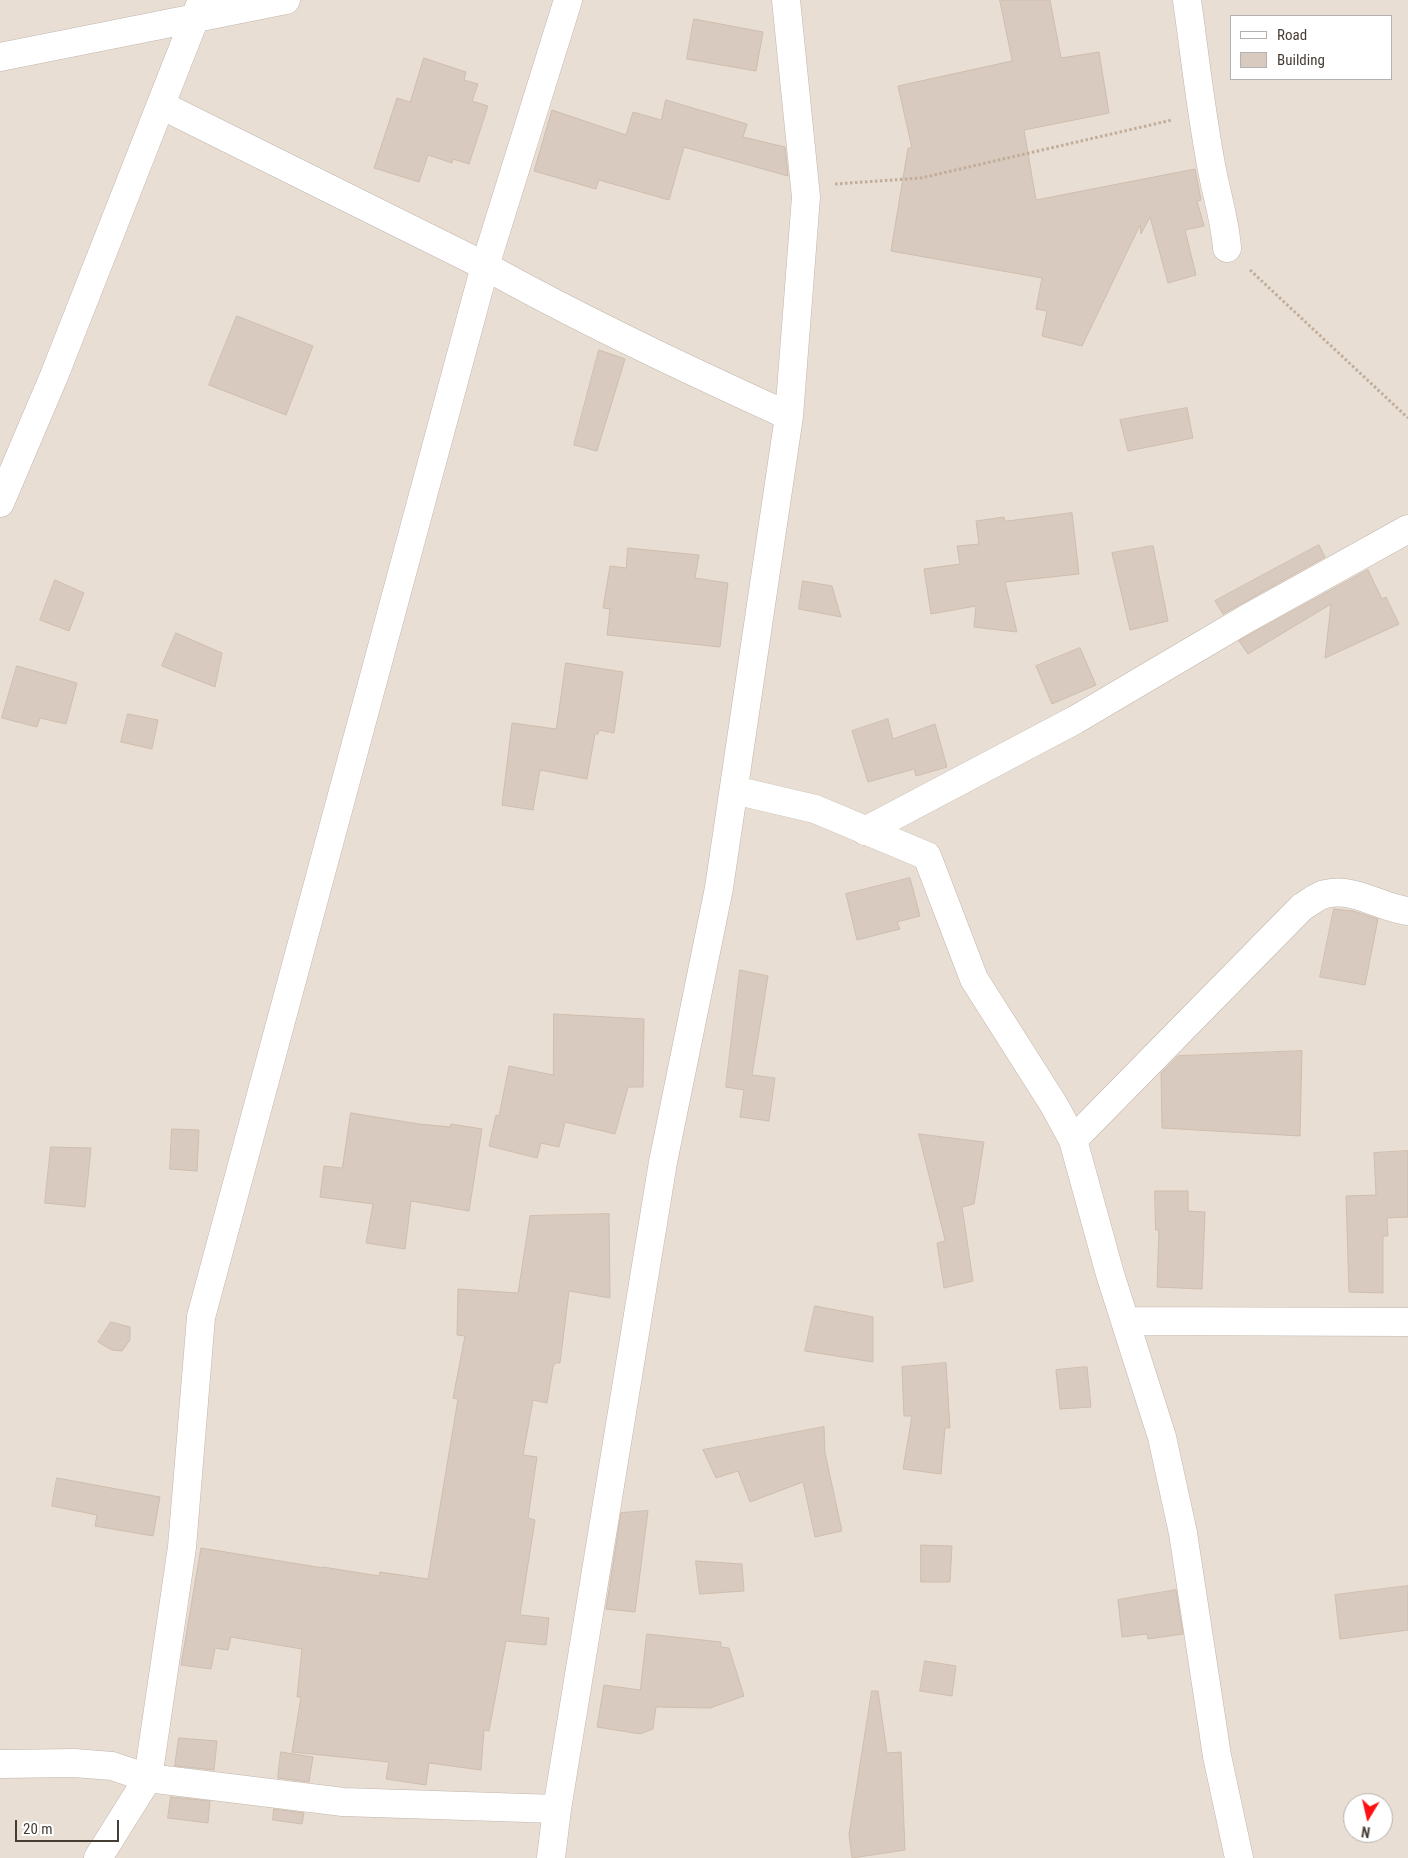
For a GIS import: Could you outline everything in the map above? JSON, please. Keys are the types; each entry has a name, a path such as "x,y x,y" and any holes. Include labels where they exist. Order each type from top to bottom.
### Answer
{"street":[{"path":"0,57 198,9 286,0"},
{"path":"98,1858 148,1778 182,1547 201,1316 485,266 568,0"},
{"path":"552,1858 557,1809 663,1162 719,888 788,416 806,198 786,0"},
{"path":"1187,0 1202,113 1212,172 1225,224 1228,248"},
{"path":"0,503 54,376 198,9"},
{"path":"161,105 485,266 556,306 643,349 788,416"},
{"path":"865,831 1075,720 1246,619 1408,529"},
{"path":"734,790 815,809 927,856 974,979 1054,1105 1072,1140 1162,1437 1183,1533 1217,1756 1239,1858"},
{"path":"1072,1140 1302,907 1324,894 1345,893 1360,895 1376,904 1408,912"},
{"path":"1126,1321 1408,1322"},
{"path":"0,1764 74,1763 112,1766 148,1778 344,1802 557,1809"}],"path":[{"path":"805,187 920,178 1202,113"},
{"path":"1228,248 1408,418"}],"shaded area":[{"path":"0,0 1408,0 1408,1858 0,1858"}],"building":[{"path":"1000,0 1050,0 1061,58 1099,52 1109,113 1024,130 1036,200 1195,169 1201,200 1197,201 1204,226 1185,230 1196,275 1168,283 1150,217 1141,234 1140,225 1082,346 1042,336 1047,311 1036,309 1042,278 891,251 908,148 912,148 898,86 1012,61"},
{"path":"694,19 763,32 756,71 687,59"},
{"path":"424,58 466,72 464,80 478,84 472,101 488,106 469,164 453,159 452,163 428,155 419,182 374,168 397,98 410,102"},
{"path":"666,100 747,124 743,137 785,147 788,176 684,147 669,200 599,180 596,189 534,171 552,110 626,135 633,112 661,120"},
{"path":"237,316 313,346 286,415 209,385"},
{"path":"599,350 625,359 597,451 574,445"},
{"path":"1187,408 1193,438 1128,451 1120,420"},
{"path":"1072,513 1079,574 1005,582 1017,632 974,627 976,606 931,614 924,569 960,564 957,546 979,544 976,521 1004,517 1005,521"},
{"path":"1319,545 1325,557 1223,614 1215,601"},
{"path":"1153,546 1168,621 1130,630 1112,553"},
{"path":"628,548 699,555 695,578 728,583 720,647 607,635 610,609 603,608 610,566 626,568"},
{"path":"1368,570 1382,599 1386,597 1399,624 1325,658 1331,604 1248,654 1239,641"},
{"path":"55,580 84,593 69,631 40,620"},
{"path":"803,581 832,586 841,617 799,609"},
{"path":"176,633 222,653 215,687 162,666"},
{"path":"1080,648 1096,685 1052,704 1036,666"},
{"path":"566,663 623,672 614,733 599,730 598,734 595,734 587,779 540,770 533,810 502,805 512,723 556,729"},
{"path":"17,666 77,683 66,724 40,718 37,727 2,718"},
{"path":"128,714 158,720 152,749 121,742"},
{"path":"888,719 893,739 935,724 947,767 916,776 914,769 868,782 852,731"},
{"path":"910,878 920,916 897,922 900,929 857,940 846,894"},
{"path":"1334,909 1353,911 1378,919 1365,985 1320,977"},
{"path":"740,970 768,976 752,1075 775,1078 769,1121 740,1117 744,1090 726,1087"},
{"path":"554,1014 644,1019 643,1087 628,1087 615,1134 565,1122 559,1147 541,1143 537,1158 489,1146 496,1115 499,1116 509,1066 553,1075"},
{"path":"1302,1051 1300,1136 1162,1128 1161,1073 1178,1056"},
{"path":"351,1113 419,1124 450,1127 451,1124 482,1129 469,1211 411,1201 405,1249 366,1243 373,1204 320,1197 324,1166 342,1168"},
{"path":"172,1129 199,1130 197,1171 170,1169"},
{"path":"919,1134 984,1142 974,1204 962,1207 973,1281 944,1288 937,1243 945,1241"},
{"path":"51,1147 91,1148 85,1207 45,1203"},
{"path":"1408,1151 1408,1217 1387,1218 1388,1236 1383,1236 1383,1293 1349,1292 1346,1196 1376,1195 1374,1153"},
{"path":"1155,1191 1188,1191 1188,1211 1205,1212 1202,1289 1157,1287 1159,1230 1156,1230"},
{"path":"609,1214 610,1298 569,1291 560,1363 555,1363 553,1367 547,1403 533,1400 523,1455 537,1457 528,1518 535,1520 520,1615 549,1618 546,1645 506,1641 489,1731 484,1730 481,1770 429,1763 426,1785 386,1779 389,1762 292,1752 301,1697 297,1697 302,1649 231,1637 228,1650 215,1648 211,1669 181,1665 201,1548 379,1576 380,1572 428,1579 458,1399 453,1398 465,1336 457,1335 458,1289 518,1293 530,1216"},
{"path":"815,1306 873,1317 873,1362 805,1351"},
{"path":"111,1322 130,1327 130,1340 122,1351 112,1350 98,1342"},
{"path":"946,1363 950,1428 945,1428 941,1474 903,1469 912,1416 904,1416 902,1367"},
{"path":"1087,1367 1091,1407 1060,1409 1056,1370"},
{"path":"824,1427 825,1453 842,1531 815,1537 803,1482 750,1502 738,1471 716,1478 703,1450"},
{"path":"57,1478 160,1497 153,1536 95,1526 97,1515 52,1506"},
{"path":"648,1511 635,1612 606,1609 621,1513"},
{"path":"921,1545 952,1546 950,1582 921,1582"},
{"path":"696,1561 742,1564 744,1591 700,1594"},
{"path":"1408,1586 1408,1630 1340,1639 1335,1595"},
{"path":"1176,1590 1183,1634 1148,1639 1147,1634 1122,1637 1118,1600"},
{"path":"647,1634 721,1642 721,1647 729,1648 744,1696 710,1708 656,1707 653,1729 640,1734 597,1727 604,1685 640,1690"},
{"path":"925,1661 956,1666 952,1696 920,1691"},
{"path":"872,1691 878,1691 887,1753 901,1752 905,1850 852,1858 849,1835"},
{"path":"179,1738 217,1741 214,1770 175,1766"},
{"path":"281,1752 313,1757 309,1782 278,1778"},
{"path":"171,1797 210,1801 208,1823 168,1818"},
{"path":"274,1809 304,1813 302,1824 273,1820"}]}
